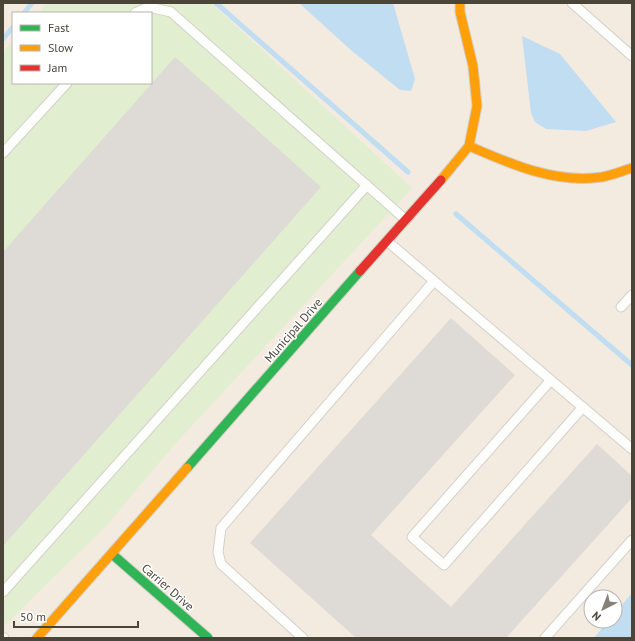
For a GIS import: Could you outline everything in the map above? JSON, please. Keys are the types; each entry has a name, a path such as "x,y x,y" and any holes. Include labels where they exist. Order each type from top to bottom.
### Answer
{"street":[{"name":"Municipal Drive","path":"38,638 406,220 469,146 477,106 473,66 460,12 460,3"},
{"path":"469,146 517,167 559,176 600,177 632,168"},
{"name":"Carrier Drive","path":"112,554 208,638"}],"lane":[{"path":"572,3 632,56"},
{"path":"136,12 149,7 171,12 406,220"},
{"path":"3,153 66,84"},
{"path":"3,592 367,185"},
{"path":"387,241 632,449"},
{"path":"303,638 221,564 218,552 222,528 434,281"},
{"path":"622,307 632,295"},
{"path":"550,380 412,537 444,565 583,407"},
{"path":"545,638 632,540"}],"shaded area":[{"path":"3,3 632,3 632,638 3,638"}],"green space":[{"path":"47,3 211,3 412,188 175,444 107,525 3,627 3,52 12,42 12,84 152,84 152,12 39,12"}],"water":[{"path":"299,3 393,3 415,79 411,91 400,90 352,51"},
{"path":"522,36 560,54 616,122 586,131 546,129 535,122 531,113"},
{"path":"632,593 632,638 594,638 601,629 623,629 623,604"}],"building":[{"path":"175,57 321,187 3,546 3,252"},
{"path":"451,318 515,375 371,535 451,607 597,444 632,476 632,498 506,638 356,638 250,543"}],"waterway":[{"path":"25,12 32,3"},
{"path":"216,3 408,172"},
{"path":"3,39 12,28"},
{"path":"456,214 632,365"}],"traffic: fast":[{"path":"187,468 360,271"},
{"path":"112,554 208,638"}],"traffic: slow":[{"path":"441,180 469,146 477,106 473,66 460,12 460,3"},
{"path":"469,146 517,166 568,178 602,177 632,168"},
{"path":"37,638 187,468"}],"traffic: jam":[{"path":"360,271 441,180"}]}
